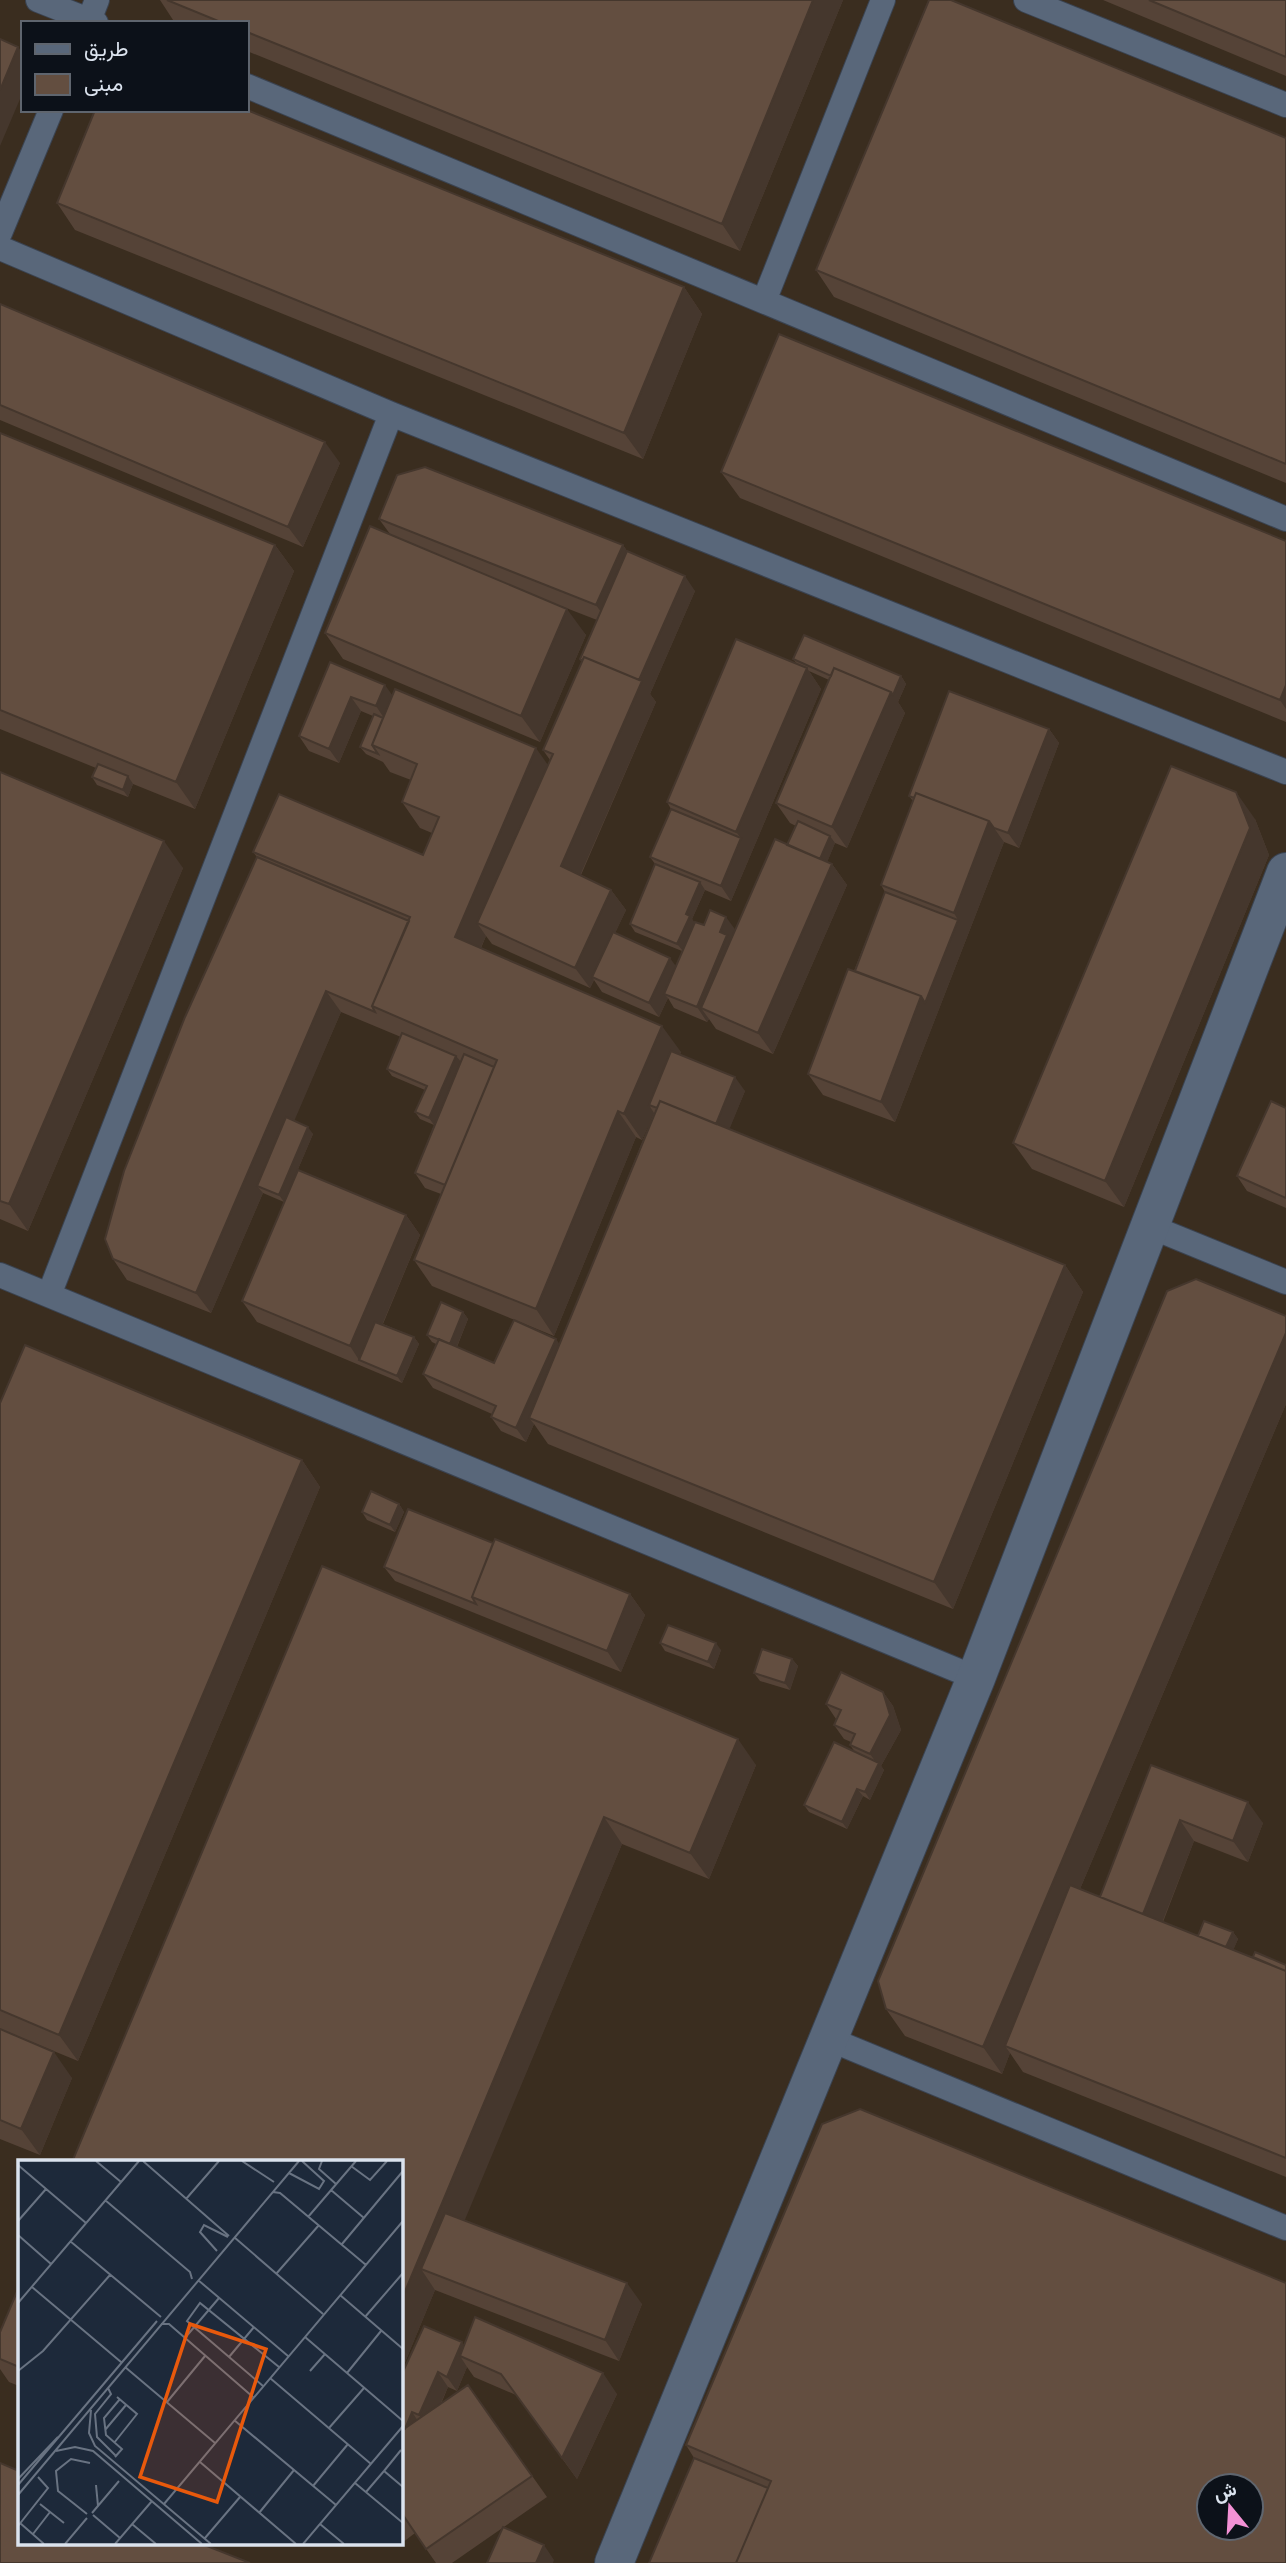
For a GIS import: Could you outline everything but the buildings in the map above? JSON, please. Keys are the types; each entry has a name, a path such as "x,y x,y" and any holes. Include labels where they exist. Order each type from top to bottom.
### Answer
{"street":[{"path":"614,2563 976,1678 1286,872"}],"lane":[{"path":"37,0 92,16"},
{"path":"764,301 883,0"},
{"path":"1026,0 1286,105"},
{"path":"248,86 1286,519"},
{"path":"0,233 50,112"},
{"path":"0,248 391,414 1286,772"},
{"path":"49,1296 391,414"},
{"path":"1149,1226 1286,1282"},
{"path":"0,1275 976,1678"},
{"path":"829,2039 1286,2228"}],"shaded area":[{"path":"0,0 1286,0 1286,2563 0,2563"}]}
